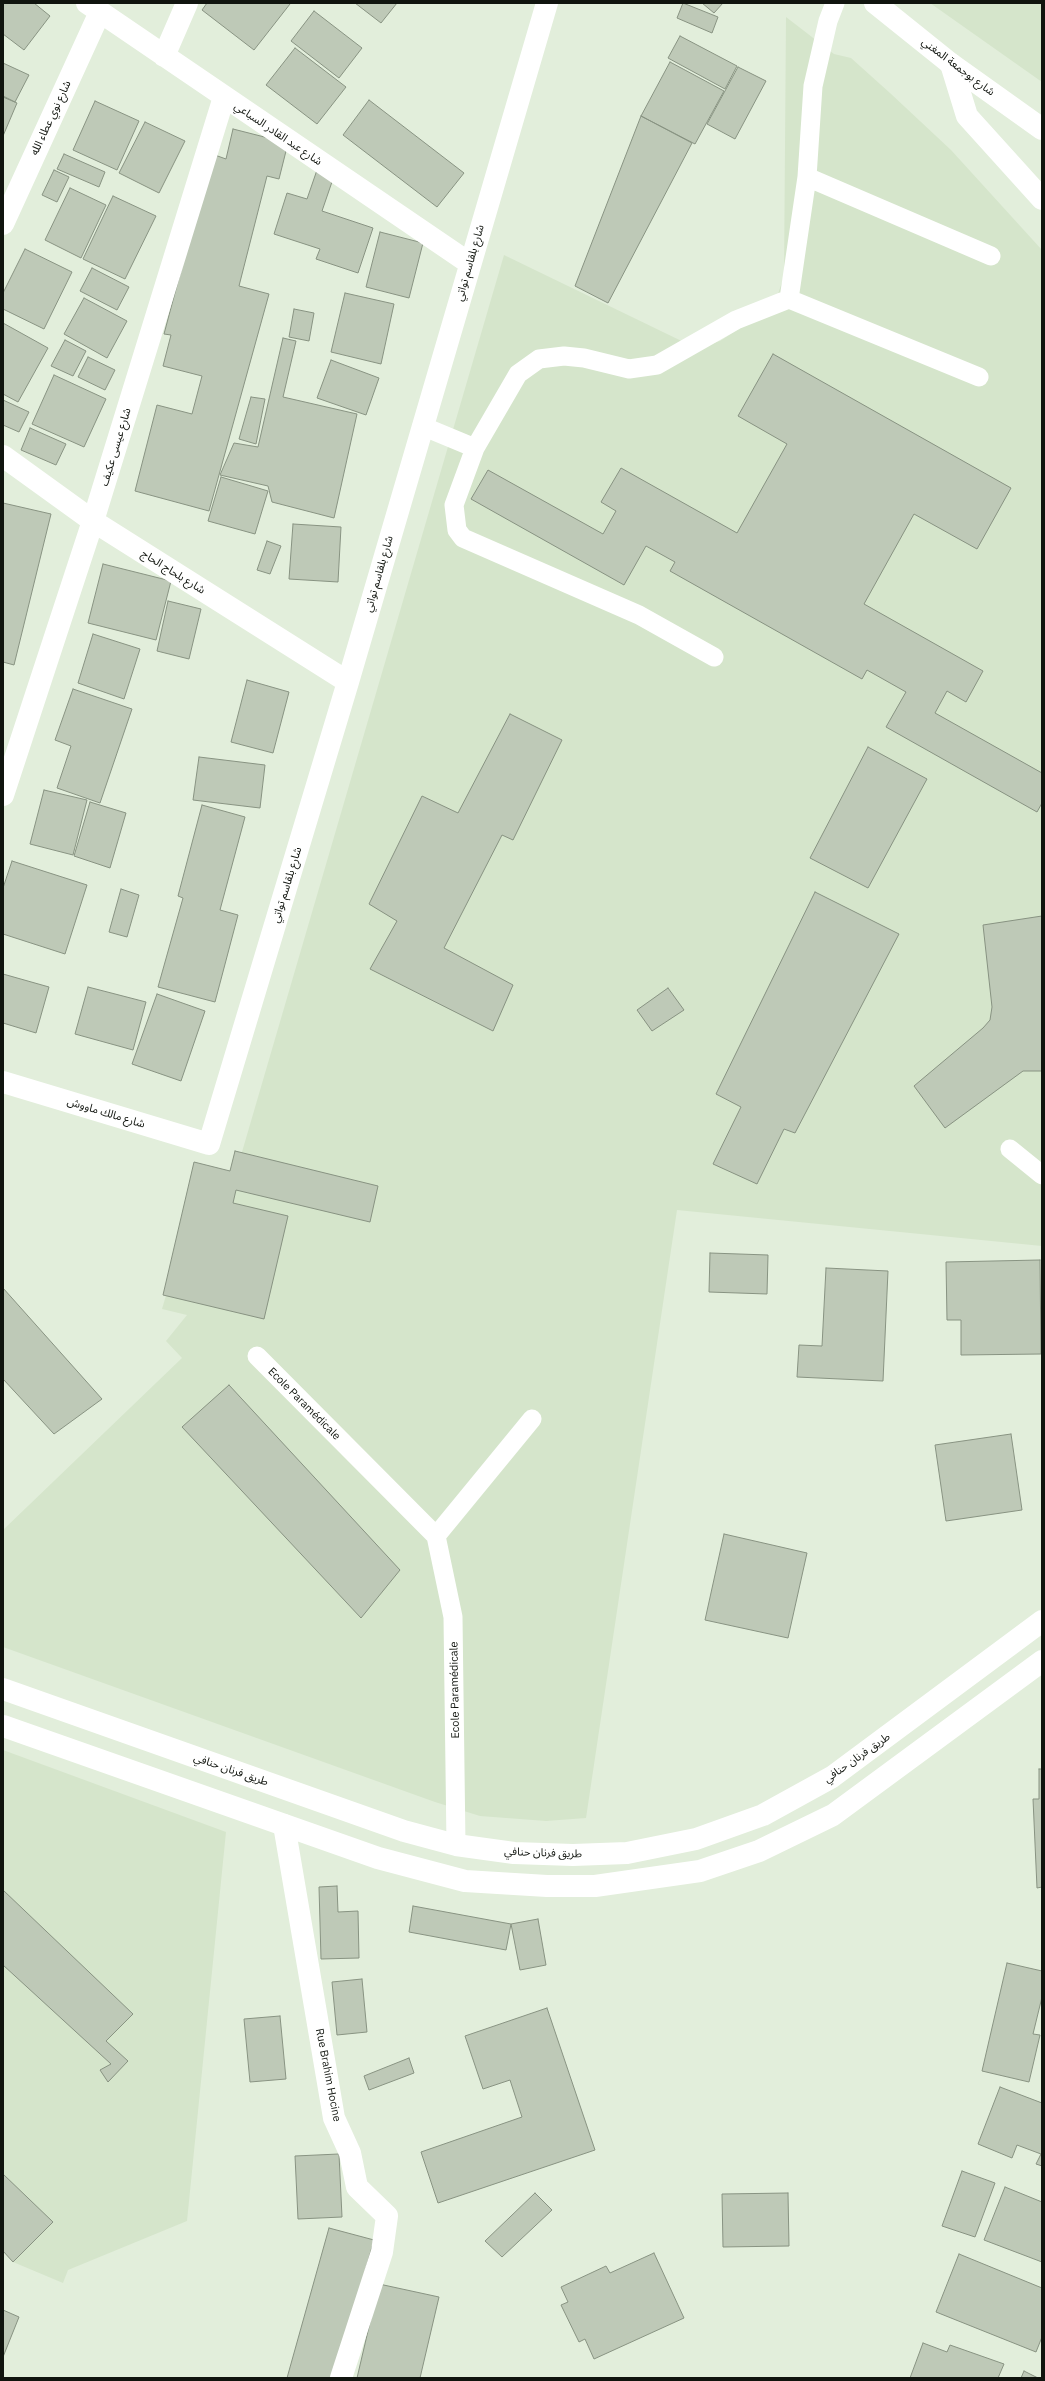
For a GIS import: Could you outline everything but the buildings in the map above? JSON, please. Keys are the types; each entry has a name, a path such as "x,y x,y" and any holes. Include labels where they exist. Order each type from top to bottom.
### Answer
{"street":[{"path":"164,56 187,3"},
{"name":"شارع بلقاسم تواتي","path":"209,1144 348,682 469,263 547,3"},
{"name":"شارع بوجمعة المغني","path":"876,3 951,64 1042,128"},
{"name":"شارع عبد القادر السباعي","path":"94,8 469,263"},
{"name":"شارع نوي عطاء الله","path":"3,224 94,8"},
{"path":"951,64 967,116 1042,199"},
{"name":"شارع عيسى عكيف","path":"3,795 92,521 224,97"},
{"name":"شارع بلحاج الحاج","path":"3,456 92,521 348,682"},
{"name":"شارع مالك ماووش","path":"3,1082 209,1144"},
{"name":"طريق فرنان حنافي","path":"3,1689 404,1831 456,1845 514,1853 573,1855 627,1853 696,1839 763,1815 832,1778 1042,1621"},
{"path":"3,1726 378,1858 465,1880 547,1886 595,1886 700,1870 759,1851 833,1815 1042,1661"},
{"name":"Rue Brahim Hocine","path":"284,1825 334,2118 350,2153 358,2187 387,2216 382,2252 341,2378"}],"lane":[{"path":"789,299 807,178 813,86 828,21 835,3"},
{"path":"807,178 991,256"},
{"path":"714,657 639,615 463,538 457,530 454,505 475,448 518,374 539,359 564,356 584,358 629,369 642,369 669,359 736,320 789,299 979,377"},
{"path":"422,426 475,448"},
{"path":"1010,1148 1042,1175"},
{"name":"Ecole Paramédicale","path":"258,1356 436,1536 453,1617 456,1845"},
{"path":"436,1536 532,1419"}],"shaded area":[{"path":"930,3 1042,3 1042,82"},
{"path":"786,17 834,54 851,58 890,93 951,150 1042,250 1042,1246 677,1210 586,1818 546,1821 480,1816 435,1802 3,1647 3,1530 182,1358 166,1341 187,1315 162,1309 198,1187 230,1193 504,255 696,348 720,341 774,306 784,276"},
{"path":"3,1750 226,1832 187,2221 68,2270 63,2283 13,2262 3,2251"}]}
